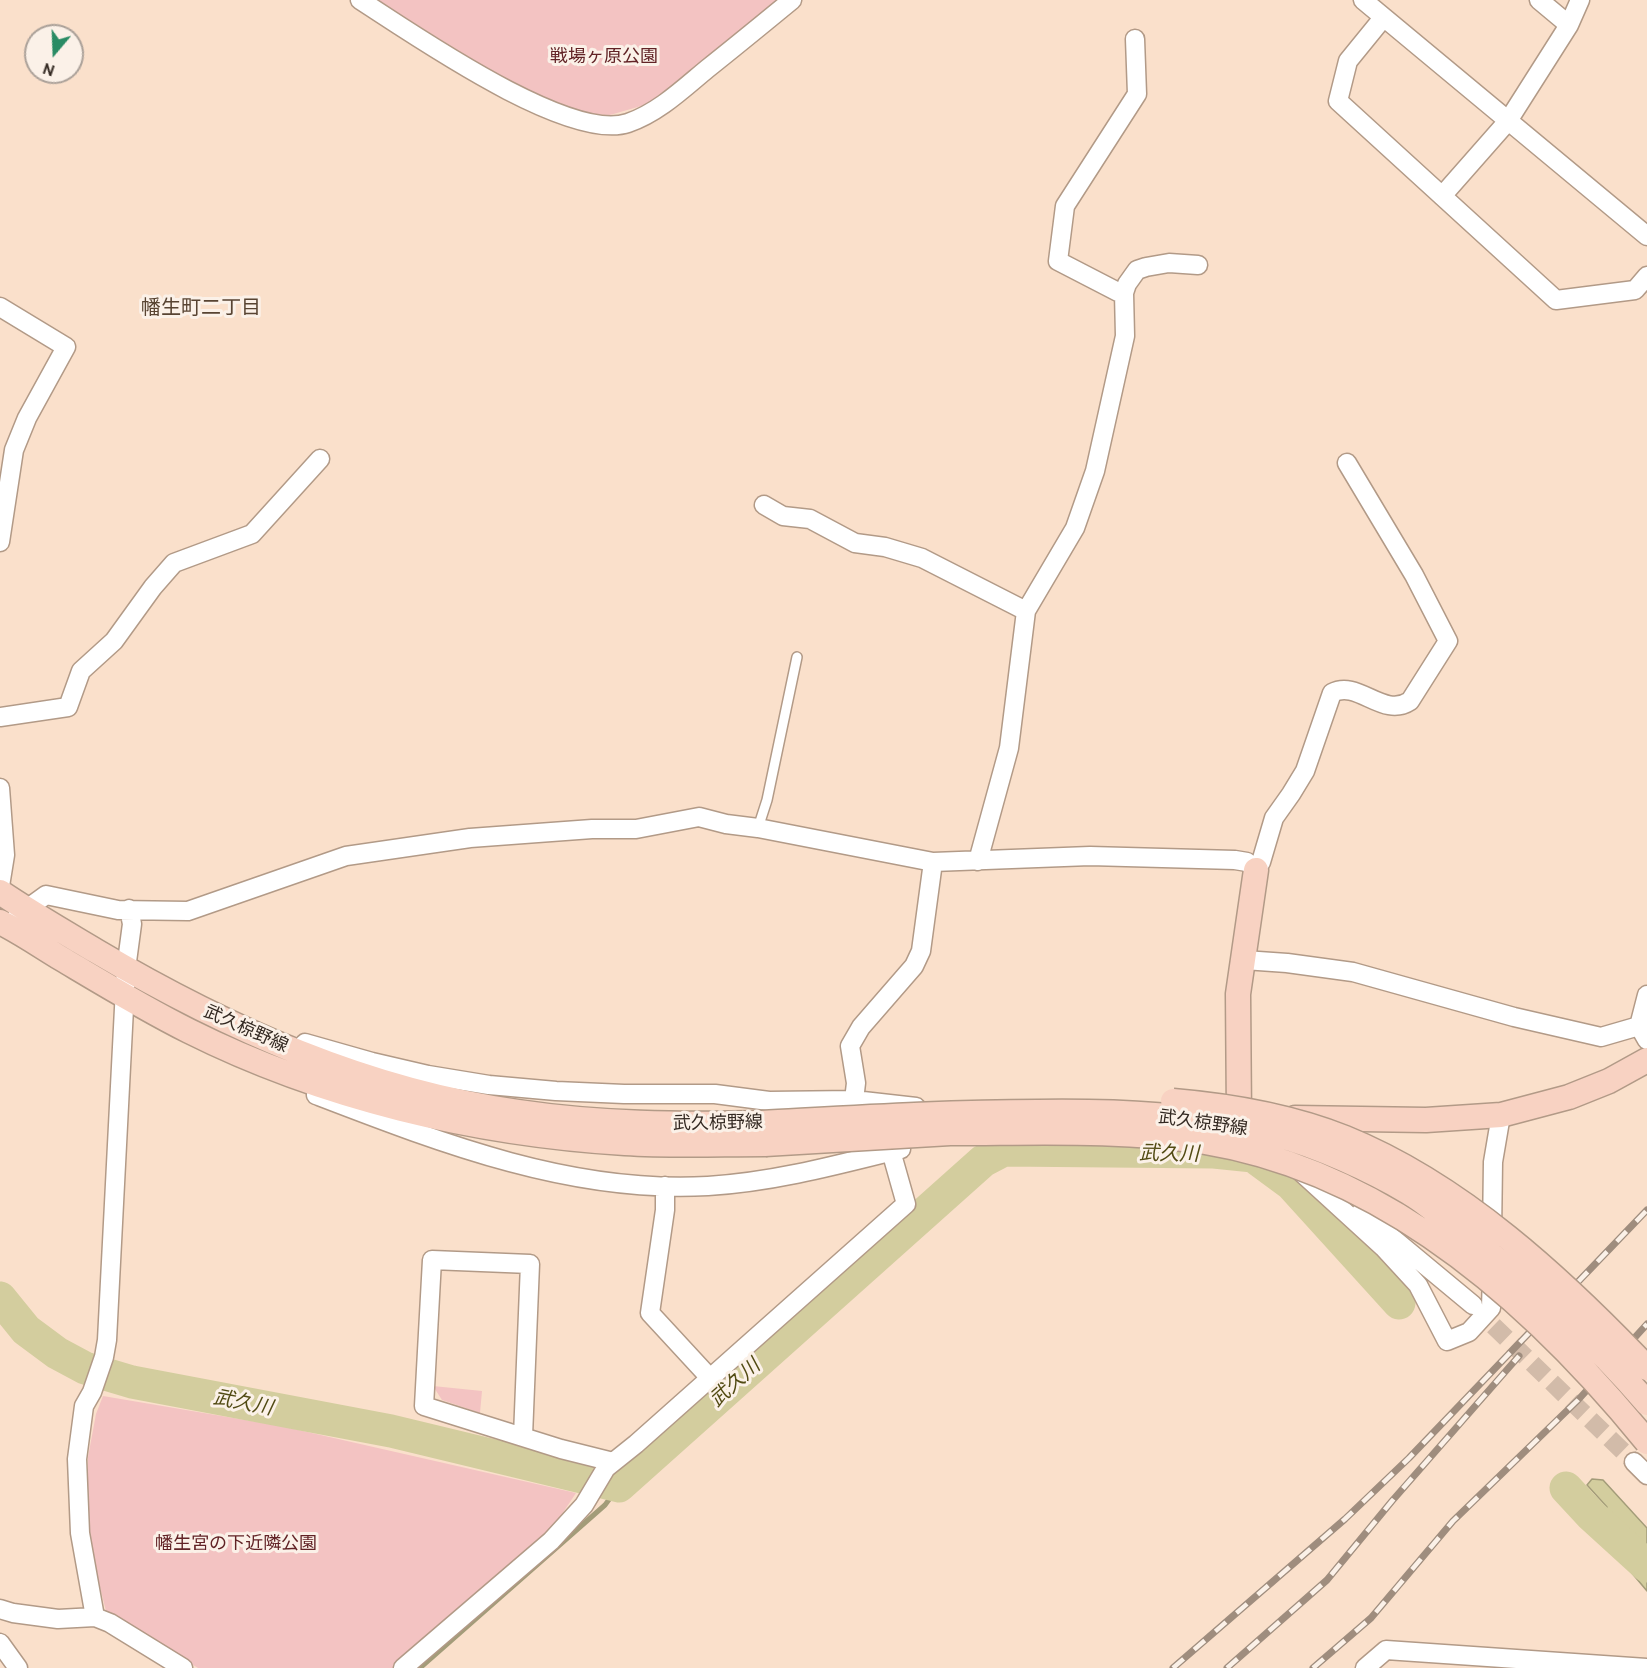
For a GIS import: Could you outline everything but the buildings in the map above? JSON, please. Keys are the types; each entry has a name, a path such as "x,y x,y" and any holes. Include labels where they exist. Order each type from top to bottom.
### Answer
{"main road":[{"path":"1239,1117 1237,1013 1256,870"},
{"name":"武久椋野線","path":"0,892 126,969 199,1009 251,1034 358,1074 412,1091 464,1103 569,1119 764,1134"},
{"name":"武久椋野線","path":"3,924 125,996 189,1031 244,1056 322,1084 408,1110 493,1128 568,1139 637,1144 950,1123 1122,1123 1211,1134 1276,1146 1344,1172 1459,1230 1511,1269 1565,1316 1614,1365 1647,1403"},
{"path":"1074,1117 1425,1120 1501,1115 1579,1093 1609,1081 1647,1060"},
{"path":"950,1123 1059,1103 1171,1101 1244,1109 1299,1122 1345,1138 1408,1169 1450,1195 1532,1257 1580,1299 1647,1368"},
{"path":"950,1123 1165,1137 1245,1151 1318,1174 1350,1188 1424,1232 1501,1291 1576,1360 1647,1442"}],"street":[{"path":"360,0 460,63 523,98 577,121 614,125 628,123 667,101 792,0"},
{"path":"1363,0 1647,236"},
{"path":"1539,0 1569,25"},
{"path":"1442,196 1508,121 1569,25 1580,0"},
{"path":"1383,18 1348,61 1338,101 1556,300 1635,290 1647,276"},
{"path":"1124,293 1058,261 1065,206 1137,94 1135,39"},
{"path":"978,861 1009,748 1026,611 1076,528 1095,471 1125,336 1124,293 1127,284 1137,270 1169,263 1198,265"},
{"path":"0,307 66,346 27,418 14,450 0,542"},
{"path":"0,717 68,707 81,671 114,641 153,587 174,563 252,534 320,459"},
{"path":"3,924 46,895 118,910 188,911 346,856 470,838 592,829 636,829 699,818 933,862 1090,856 1235,860 1247,862 1256,870 1261,862 1274,818 1305,771 1332,693 1340,689 1349,690 1382,704 1396,707 1405,704 1410,700 1448,641 1414,575 1347,463"},
{"path":"764,505 783,516 810,519 855,543 885,547 922,558 1026,611"},
{"path":"0,788 5,855 0,886"},
{"path":"403,1668 551,1541 584,1505 610,1465 906,1204 891,1151 854,1100 856,1083 850,1046 861,1027 914,966 921,951 933,862"},
{"path":"95,1617 80,1533 77,1459 84,1406 92,1392 104,1357 107,1340 126,969 132,924 129,909"},
{"path":"1244,960 1353,972 1514,1017 1601,1037 1643,1033 1647,995"},
{"path":"126,969 268,1031 327,1050 429,1075 489,1085 624,1094 715,1094 769,1101 854,1100 1007,1116 1074,1117"},
{"path":"125,996 162,1024 241,1065 408,1129 555,1173 633,1185 708,1186 749,1182 833,1166 1009,1125 1074,1117"},
{"path":"1239,1117 1383,1247 1418,1285 1448,1341 1469,1332 1491,1308 1493,1162 1501,1115"},
{"path":"1239,1117 1300,1160 1473,1305"},
{"path":"665,1186 665,1209 650,1313 710,1378"},
{"path":"523,1436 530,1264 432,1260 424,1406 610,1465"},
{"path":"0,1609 58,1619 95,1617 110,1623 183,1668"},
{"path":"0,1643 18,1668"},
{"path":"1365,1668 1386,1650 1472,1662 1647,1668"}],"lane":[{"path":"758,828 797,657"}],"green space":[{"name":"戦場ヶ原公園","path":"377,0 780,0 648,104 610,115 585,114 516,85"},
{"path":"433,1386 482,1391 480,1413 442,1400"},
{"name":"幡生宮の下近隣公園","path":"103,1396 281,1426 576,1493 548,1535 392,1668 198,1668 106,1611 88,1540 87,1481 88,1457 96,1414"}],"shaded area":[{"path":"1592,1479 1603,1480 1647,1528 1647,1591 1577,1508 1572,1494 1579,1495 1604,1514 1607,1507 1587,1485"}],"waterway":[{"name":"武久川","path":"0,1298 26,1330 57,1353 85,1368 132,1382 391,1431 619,1486 983,1161 1004,1150 1214,1152 1253,1156 1291,1184 1399,1303"},
{"path":"420,1668 605,1505 619,1486"},
{"name":"武久川","path":"1566,1488 1591,1515 1647,1566"}],"tunnel":[{"path":"1474,1307 1634,1462"}],"railway":[{"path":"1173,1668 1345,1519 1409,1458 1647,1210"},
{"path":"1313,1668 1371,1618 1453,1521 1578,1400 1647,1324"},
{"path":"1227,1668 1327,1580 1392,1501 1519,1356"}],"district":[{"name":"幡生町二丁目","path":"201,308"}]}
